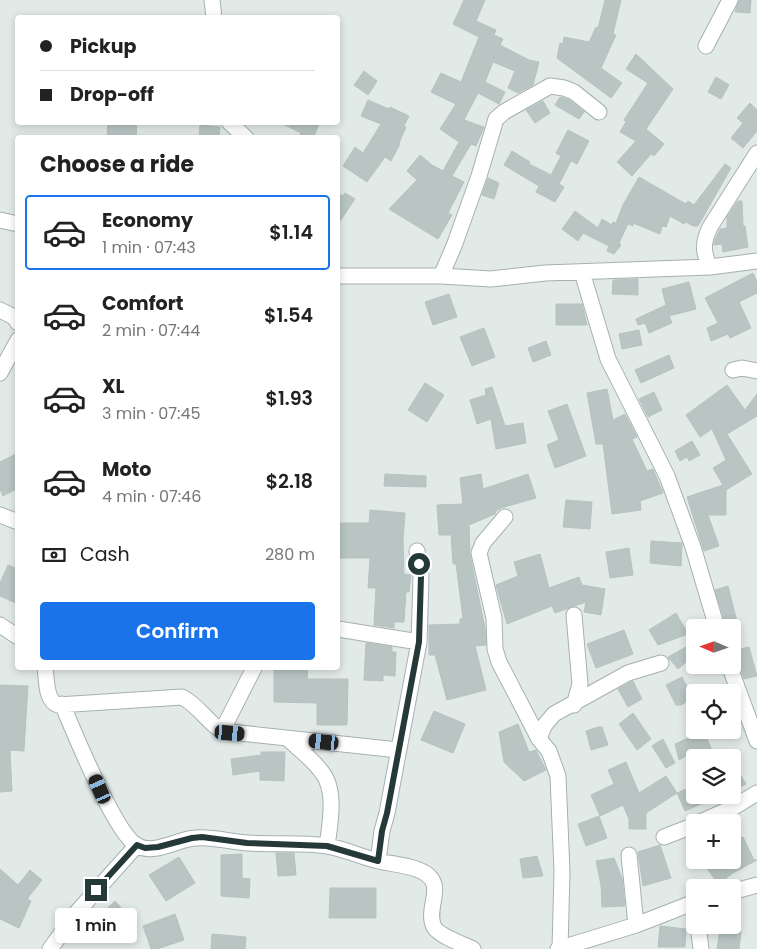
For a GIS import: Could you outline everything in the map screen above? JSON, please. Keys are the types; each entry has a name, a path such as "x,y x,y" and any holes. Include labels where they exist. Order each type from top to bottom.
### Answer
{"street":[{"path":"212,0 214,15"},
{"path":"706,46 730,0"},
{"path":"441,276 479,176 496,119 504,112 550,86 574,92 599,112"},
{"path":"231,125 243,135"},
{"path":"710,267 704,256 704,240 710,226 757,153"},
{"path":"340,276 441,276 491,279 544,273 710,267 757,260"},
{"path":"582,272 608,359 667,476 693,546 714,619"},
{"path":"0,310 15,318"},
{"path":"0,373 15,346"},
{"path":"733,370 742,368 757,371"},
{"path":"0,515 15,521"},
{"path":"505,517 483,543 479,553 494,618 495,649 499,662 539,739 549,751 558,776 562,872 559,949 686,907"},
{"path":"378,861 382,831 419,642 421,576 417,551"},
{"path":"574,615 580,684 574,705"},
{"path":"0,625 15,635"},
{"path":"340,630 419,642"},
{"path":"539,739 548,719 628,673 661,663"},
{"path":"45,670 49,699 53,703 182,697 194,705 214,726 222,731 398,750"},
{"path":"222,731 253,670"},
{"path":"732,674 757,741"},
{"path":"62,704 108,806 130,840 137,845 145,848 158,847 202,837 247,843 327,846 418,870 431,876 434,883 432,919 434,927 439,932 473,949"},
{"path":"288,738 323,772 330,792 332,806 327,846"},
{"path":"718,814 757,793"},
{"path":"664,837 686,828"},
{"path":"50,949 77,912 137,845"},
{"path":"629,855 636,925"},
{"path":"741,889 757,884"},
{"path":"699,934 701,949"}],"building":[{"path":"464,0 485,0 476,21 496,30 494,35 503,39 500,45 529,60 539,62 533,85 518,93 508,88 515,71 493,62 485,82 505,92 499,104 478,93 464,120 484,127 476,146 471,144 452,176 464,182 448,213 452,215 438,239 389,209 417,180 407,171 420,155 443,171 459,142 440,129 456,104 431,92 441,73 461,82 479,37 453,24"},
{"path":"605,0 621,0 613,34 616,35 601,68 622,83 611,98 557,58 560,43 563,44 564,37 589,42 596,27 598,28"},
{"path":"739,0 751,0 750,13 735,12"},
{"path":"636,54 673,89 646,129 664,144 654,156 651,154 632,176 617,162 636,141 620,132 626,122 624,120 648,83 626,69"},
{"path":"364,71 377,81 368,95 354,85"},
{"path":"716,77 729,85 721,99 708,92"},
{"path":"560,97 569,100 584,112 579,119 555,105"},
{"path":"368,100 409,116 404,126 406,127 400,144 391,161 385,157 367,182 343,166 355,147 363,153 381,124 361,116"},
{"path":"543,101 550,113 535,123 526,110"},
{"path":"750,103 757,110 757,131 743,148 731,138 743,123 737,118"},
{"path":"108,125 137,125 136,135 107,135"},
{"path":"200,125 220,127 219,135 199,135"},
{"path":"285,125 319,125 314,135 300,135 301,133"},
{"path":"568,130 589,141 577,164 571,161 559,184 564,187 555,202 536,192 539,186 504,165 512,151 530,162 529,164 551,175 561,156 556,153"},
{"path":"725,164 731,168 698,226 693,226 686,222 684,224 670,216 666,227 662,226 660,234 633,223 633,226 628,224 619,243 621,245 614,254 607,251 609,246 583,233 578,241 562,229 575,211 598,228 602,219 612,225 613,222 616,223 623,205 639,177 686,204 688,201 694,205"},
{"path":"488,178 499,183 494,199 482,195"},
{"path":"345,193 355,199 340,221 340,194 342,196"},
{"path":"738,201 742,201 743,226 745,226 748,247 723,252 722,244 714,245 715,240 720,229 727,228 727,217"},
{"path":"753,273 757,282 757,293 739,302 751,328 730,338 728,334 711,341 707,328 718,323 705,298"},
{"path":"638,279 638,295 612,294 613,280"},
{"path":"689,282 696,309 669,316 672,323 649,333 645,323 638,325 636,319 666,305 662,289"},
{"path":"449,294 457,317 433,325 425,302"},
{"path":"556,304 582,304 587,325 556,325"},
{"path":"484,328 495,357 472,366 460,337"},
{"path":"639,330 642,345 622,349 619,334"},
{"path":"546,341 551,355 533,362 528,348"},
{"path":"669,355 674,368 641,383 635,370"},
{"path":"425,383 444,395 427,422 408,410"},
{"path":"727,385 745,410 757,394 757,416 727,434 752,474 726,490 726,515 708,515 719,546 704,551 687,497 723,485 713,468 726,460 712,429 700,437 686,415"},
{"path":"492,387 505,426 523,423 526,443 496,449 491,419 477,424 470,400 486,395 485,389"},
{"path":"607,389 613,420 625,414 637,437 632,439 647,471 653,469 663,493 640,501 641,510 612,514 603,444 596,444 587,393"},
{"path":"654,392 662,410 648,417 639,399"},
{"path":"567,404 586,456 555,468 547,445 559,440 548,411"},
{"path":"692,441 700,455 689,461 687,457 680,461 675,451"},
{"path":"15,454 15,490 3,496 0,489 0,462"},
{"path":"385,474 426,476 426,487 384,486"},
{"path":"481,474 483,489 528,474 536,498 501,508 495,514 469,525 470,555 485,628 486,645 475,646 486,690 447,700 435,655 429,655 429,625 460,624 460,619 463,618 456,564 453,564 451,535 439,535 437,505 463,504 460,478"},
{"path":"566,500 592,502 590,529 563,527"},
{"path":"370,510 405,513 403,541 404,574 411,575 409,592 406,592 404,622 394,622 394,628 374,625 376,588 368,588 370,558 340,558 340,523 369,523"},
{"path":"651,541 682,543 681,566 650,563"},
{"path":"629,548 633,575 610,578 606,552"},
{"path":"540,554 549,588 579,577 582,585 605,589 601,615 584,612 586,602 555,613 552,606 507,624 496,585 518,576 514,562"},
{"path":"8,565 15,568 15,603 0,596 0,583"},
{"path":"728,586 736,619 724,619 715,590"},
{"path":"676,613 686,630 686,635 658,645 649,630"},
{"path":"624,630 633,654 596,668 587,644"},
{"path":"366,643 392,647 392,652 396,652 395,676 383,675 383,681 364,680"},
{"path":"686,647 686,662 678,669 668,657"},
{"path":"749,647 757,676 744,679 741,670 741,649"},
{"path":"274,670 308,670 307,679 348,679 347,725 317,725 317,703 274,702"},
{"path":"682,677 686,685 686,702 676,705 666,685"},
{"path":"633,681 642,699 628,707 618,689"},
{"path":"0,685 28,686 24,751 10,750 12,791 0,792"},
{"path":"434,711 465,724 453,753 421,740"},
{"path":"633,713 651,739 637,750 619,724"},
{"path":"518,724 529,752 536,750 546,770 524,781 504,762 499,732"},
{"path":"602,727 608,745 591,750 586,731"},
{"path":"663,739 675,763 666,768 652,746"},
{"path":"686,739 707,739 711,749 686,749 686,756 679,760 675,744"},
{"path":"261,752 285,752 284,781 260,780 260,771 233,775 231,759 261,755"},
{"path":"626,762 639,793 666,776 677,793 646,813 646,829 629,829 629,819 623,805 600,816 591,795 614,784 608,770"},
{"path":"741,776 746,784 741,787"},
{"path":"686,789 686,804 701,804 685,811 677,793"},
{"path":"599,816 607,838 586,846 578,824"},
{"path":"743,837 754,860 757,860 741,869 741,838"},
{"path":"660,845 671,878 643,886 638,852"},
{"path":"276,853 294,853 296,875 278,876"},
{"path":"242,854 242,878 250,879 249,898 221,896 221,855"},
{"path":"537,856 543,876 523,878 520,859"},
{"path":"179,857 195,883 166,901 149,875"},
{"path":"614,858 622,878 625,906 602,907 601,885 596,861"},
{"path":"0,869 18,885 30,870 42,880 27,899 31,901 19,928 0,919"},
{"path":"707,869 740,869 725,879 714,879"},
{"path":"330,888 376,888 376,918 329,918"},
{"path":"115,901 131,919 108,941 92,923"},
{"path":"175,914 184,940 157,949 151,949 143,926"},
{"path":"660,926 686,929 685,947 658,947"},
{"path":"212,934 246,937 245,949 211,949"},
{"path":"719,934 741,934 739,949 717,949"}],"route":[{"path":"96,890 137,845 145,848 158,847 192,838 202,837 247,843 327,846 378,861 382,831 419,642 421,576 419,564"}]}
